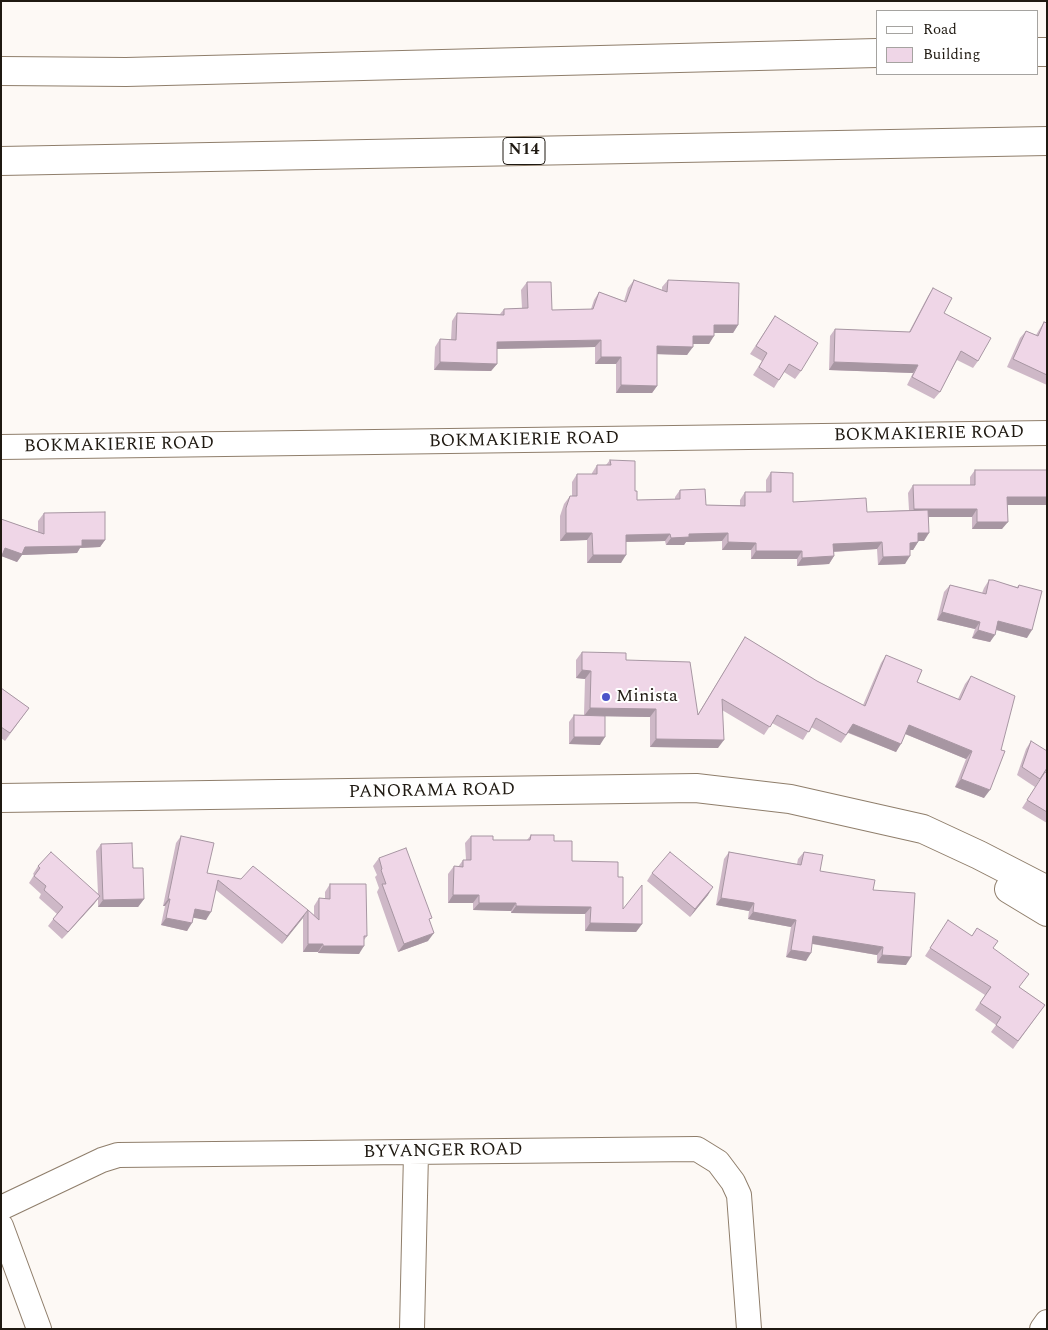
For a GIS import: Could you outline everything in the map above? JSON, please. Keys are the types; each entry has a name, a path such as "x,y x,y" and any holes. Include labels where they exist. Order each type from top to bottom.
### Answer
{"main road":[{"path":"1,71 126,72 876,52"},
{"name":"N14","path":"1,161 1047,141"},
{"name":"PANORAMA ROAD","path":"1,798 696,788 790,799 923,829 1047,890"},
{"name":"PANORAMA ROAD","path":"860,815 975,868 1047,912"}],"street":[{"name":"BOKMAKIERIE ROAD","path":"1,447 1047,433"},
{"name":"BYVANGER ROAD","path":"1,1208 102,1160 118,1155 697,1149 718,1162 733,1182 739,1195 749,1329"},
{"path":"412,1329 416,1153"},
{"path":"1,1226 39,1329"},
{"path":"1042,1329 1047,1322"}],"building":[{"path":"634,280 667,292 668,280 739,283 738,325 714,325 714,336 693,336 693,347 657,346 657,386 621,385 621,357 601,357 601,340 497,342 497,364 440,362 440,339 456,340 457,313 504,315 504,309 528,308 527,282 551,282 552,310 593,309 599,292 626,302"},
{"path":"933,288 952,298 944,313 991,338 978,361 961,351 940,392 912,377 918,365 834,362 835,329 910,332"},
{"path":"775,316 818,343 801,371 789,364 779,380 759,367 767,353 756,346"},
{"path":"1044,322 1047,323 1047,375 1013,359 1026,331 1038,336"},
{"path":"610,460 635,461 635,491 637,491 637,500 680,499 680,490 705,489 706,505 745,506 745,492 771,492 771,472 793,473 793,502 866,498 867,512 928,510 929,533 918,533 918,542 910,543 910,556 883,557 882,542 833,544 834,556 802,558 802,551 756,551 756,543 728,542 728,533 689,534 689,537 671,538 670,534 626,535 626,555 593,555 592,533 566,533 566,508 570,496 577,496 577,474 597,474 597,465 611,465"},
{"path":"975,470 1047,470 1047,497 1007,497 1008,522 977,522 977,509 914,509 913,485 975,485"},
{"path":"105,512 105,540 82,540 82,546 25,547 22,554 5,548 1,558 1,519 44,534 44,513"},
{"path":"989,580 1018,588 1019,585 1042,591 1032,630 998,621 995,635 978,630 980,622 942,612 950,585 986,594"},
{"path":"745,637 817,681 865,706 886,655 922,670 917,682 960,700 971,676 1015,696 1001,750 1005,751 990,790 961,779 972,751 909,725 901,744 853,724 846,735 816,718 809,732 777,715 770,727 722,699 724,740 656,739 656,709 590,708 591,671 582,670 582,652 626,653 626,660 690,662 698,715"},
{"path":"1,688 29,708 10,733 1,727"},
{"path":"574,715 605,716 605,737 574,737"},
{"path":"1031,741 1047,751 1047,768 1040,779 1022,767"},
{"path":"1045,772 1047,773 1047,812 1027,800"},
{"path":"531,835 554,835 554,841 572,841 572,861 618,862 618,877 623,877 623,909 642,885 642,924 590,923 591,907 516,906 516,903 479,903 479,895 453,895 454,866 463,867 463,860 471,860 471,836 493,836 493,840 530,840"},
{"path":"181,836 214,843 207,873 241,879 253,866 308,910 287,936 218,880 211,912 195,909 192,923 166,918"},
{"path":"132,843 133,868 143,868 144,899 103,900 101,844"},
{"path":"406,848 432,918 429,919 434,933 404,944 382,884 386,884 379,858"},
{"path":"51,852 100,896 68,932 53,919 63,907 44,890 46,886 34,876 40,868 38,866"},
{"path":"670,852 713,887 695,909 652,873"},
{"path":"729,852 801,865 804,852 823,855 820,871 875,880 873,890 915,893 911,957 882,955 883,947 813,936 811,953 791,950 796,920 753,912 754,903 721,898"},
{"path":"330,884 366,884 367,936 364,936 364,946 308,944 308,910 319,920 319,898 330,899"},
{"path":"948,920 972,936 977,928 998,941 993,948 1029,974 1019,987 1045,1005 1018,1041 996,1025 1001,1017 980,1003 991,987 930,948"}],"place":[{"name":"Minista","path":"606,697"}]}
